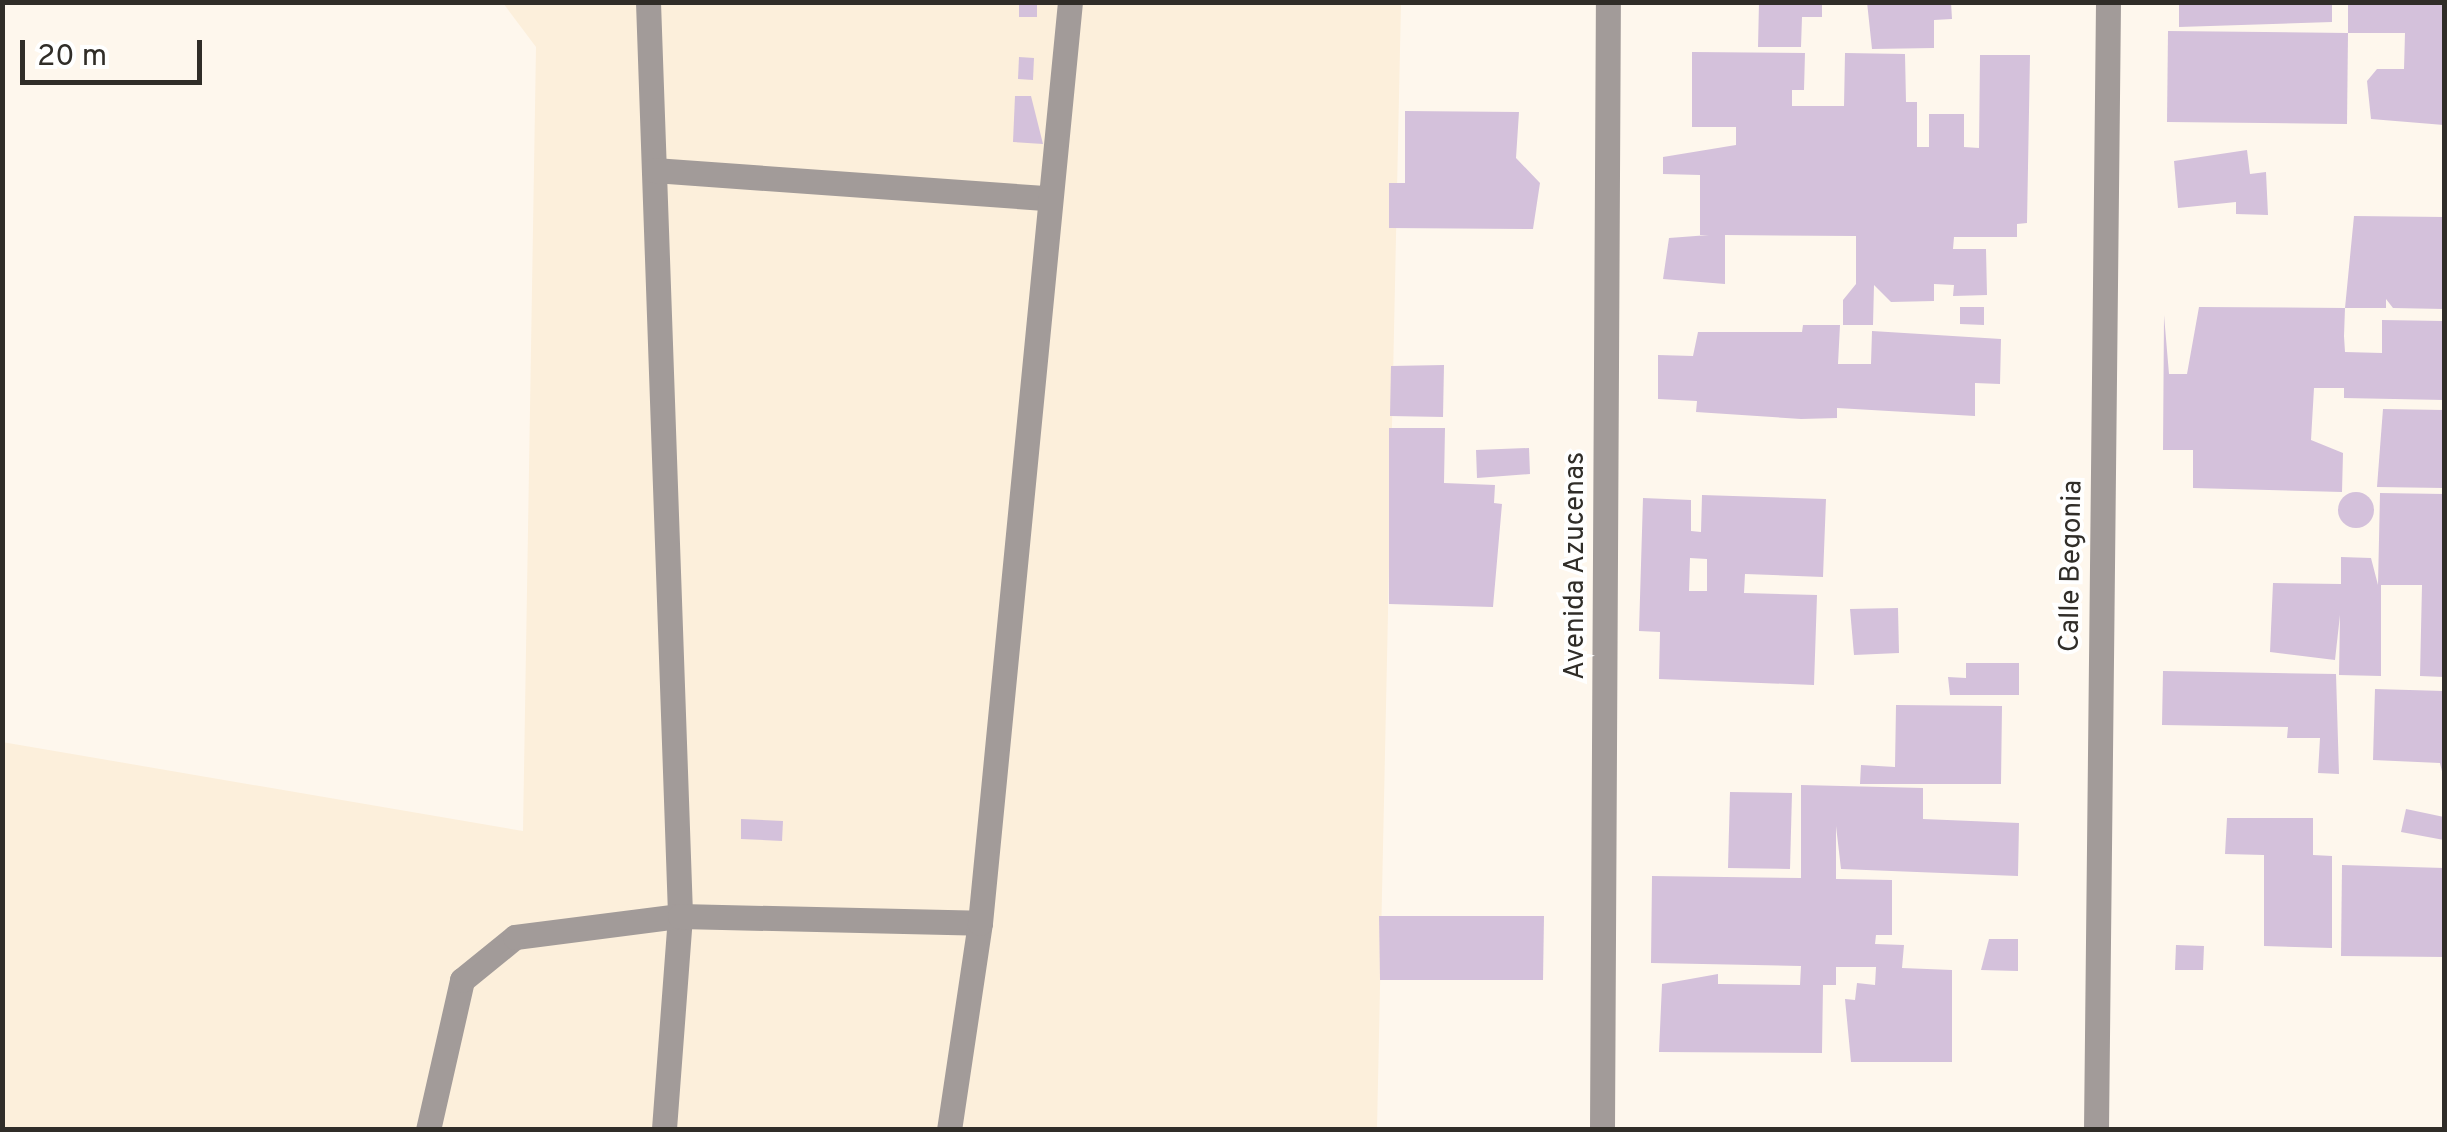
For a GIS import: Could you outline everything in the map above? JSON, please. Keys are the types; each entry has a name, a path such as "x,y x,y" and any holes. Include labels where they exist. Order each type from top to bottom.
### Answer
{"street":[{"path":"648,2 680,916 664,1130"},
{"path":"950,1130 980,923 1070,2"},
{"name":"Avenida Azucenas","path":"1602,1130 1608,2"},
{"name":"Calle Begonia","path":"2096,1130 2108,2"},
{"path":"654,170 1048,198"},
{"path":"428,1130 462,980 515,937 680,916 980,923"}],"shaded area":[{"path":"503,3 1401,3 1377,1129 3,1129 2,742 523,831 536,47"}],"building":[{"path":"1019,2 1037,2 1037,17 1019,17"},
{"path":"1759,2 1822,2 1822,17 1802,17 1801,47 1758,47"},
{"path":"1867,2 1951,2 1952,19 1934,20 1934,48 1872,49"},
{"path":"2179,2 2332,2 2332,22 2179,27"},
{"path":"2348,2 2444,2 2444,125 2371,119 2367,81 2377,69 2404,69 2405,33 2348,33"},
{"path":"2168,31 2348,33 2347,124 2167,122"},
{"path":"1692,52 1805,53 1804,90 1792,90 1792,106 1844,106 1845,53 1905,54 1906,102 1917,102 1917,147 1929,147 1929,114 1964,114 1964,147 1979,148 1980,55 2030,55 2027,223 2017,224 2017,237 1954,237 1953,249 1986,249 1987,295 1953,296 1954,285 1934,284 1934,301 1891,302 1874,285 1873,325 1843,325 1843,300 1856,284 1856,236 1725,235 1725,284 1663,279 1669,238 1709,235 1700,235 1700,175 1663,174 1663,157 1736,145 1736,127 1692,127"},
{"path":"1019,57 1034,58 1033,80 1018,79"},
{"path":"1015,96 1031,96 1043,144 1013,142"},
{"path":"1405,111 1519,112 1516,158 1540,183 1533,229 1389,228 1389,183 1405,183"},
{"path":"2247,150 2250,174 2266,172 2268,215 2236,214 2236,202 2178,208 2174,161"},
{"path":"2354,216 2444,217 2444,309 2393,308 2386,299 2386,308 2345,308"},
{"path":"1960,307 1984,307 1984,325 1960,324"},
{"path":"2199,307 2345,308 2345,352 2382,353 2382,320 2444,321 2444,400 2344,398 2344,388 2314,388 2311,440 2343,453 2342,492 2193,488 2193,450 2163,450 2164,315 2169,374 2187,374"},
{"path":"1803,325 1840,325 1838,364 1871,364 1872,331 2001,339 2000,384 1975,383 1975,416 1837,408 1837,418 1801,419 1696,412 1697,401 1658,399 1658,355 1693,356 1698,332 1802,332"},
{"path":"1444,365 1443,417 1390,416 1391,366"},
{"path":"2383,409 2444,410 2444,488 2377,487"},
{"path":"1389,428 1445,428 1444,483 1495,485 1494,503 1502,504 1493,607 1389,604"},
{"path":"1529,448 1530,474 1477,478 1476,450"},
{"path":"2356,492 2369,497 2374,510 2369,523 2356,528 2343,523 2338,510 2343,497"},
{"path":"2380,493 2444,494 2444,677 2420,676 2422,585 2381,585 2381,676 2339,675 2340,615 2335,660 2270,652 2273,583 2341,584 2341,557 2371,558 2378,585"},
{"path":"1702,495 1826,499 1823,577 1745,574 1744,593 1817,595 1814,685 1659,679 1660,632 1639,631 1643,498 1691,500 1691,531 1701,532","holes":["1690,558 1707,559 1707,591 1689,591"]},
{"path":"1898,608 1899,653 1854,655 1850,609"},
{"path":"1966,663 2019,663 2019,695 1950,695 1948,677 1966,678"},
{"path":"2163,671 2336,674 2339,774 2318,773 2320,738 2287,738 2288,727 2162,725"},
{"path":"2375,689 2444,691 2444,780 2440,763 2373,760"},
{"path":"1896,705 2002,706 2001,784 1860,784 1861,765 1895,767"},
{"path":"1801,785 1923,788 1923,819 2019,823 2018,876 1841,869 1836,826 1836,879 1892,880 1892,935 1876,935 1875,944 1904,945 1902,968 1952,970 1952,1062 1851,1062 1845,999 1855,1000 1857,983 1875,985 1876,967 1836,967 1836,985 1823,985 1822,1053 1659,1052 1662,984 1718,974 1718,984 1800,985 1801,966 1651,963 1652,876 1801,878"},
{"path":"1730,792 1792,793 1790,869 1728,868"},
{"path":"2406,809 2444,817 2444,840 2401,832"},
{"path":"2227,818 2313,818 2313,855 2332,856 2332,948 2264,946 2264,855 2225,854"},
{"path":"741,819 783,821 782,841 741,839"},
{"path":"2342,865 2444,868 2444,957 2341,956"},
{"path":"1379,916 1544,916 1543,980 1380,980"},
{"path":"1989,939 2018,939 2018,971 1981,970"},
{"path":"2176,945 2204,946 2203,970 2175,970"}]}
